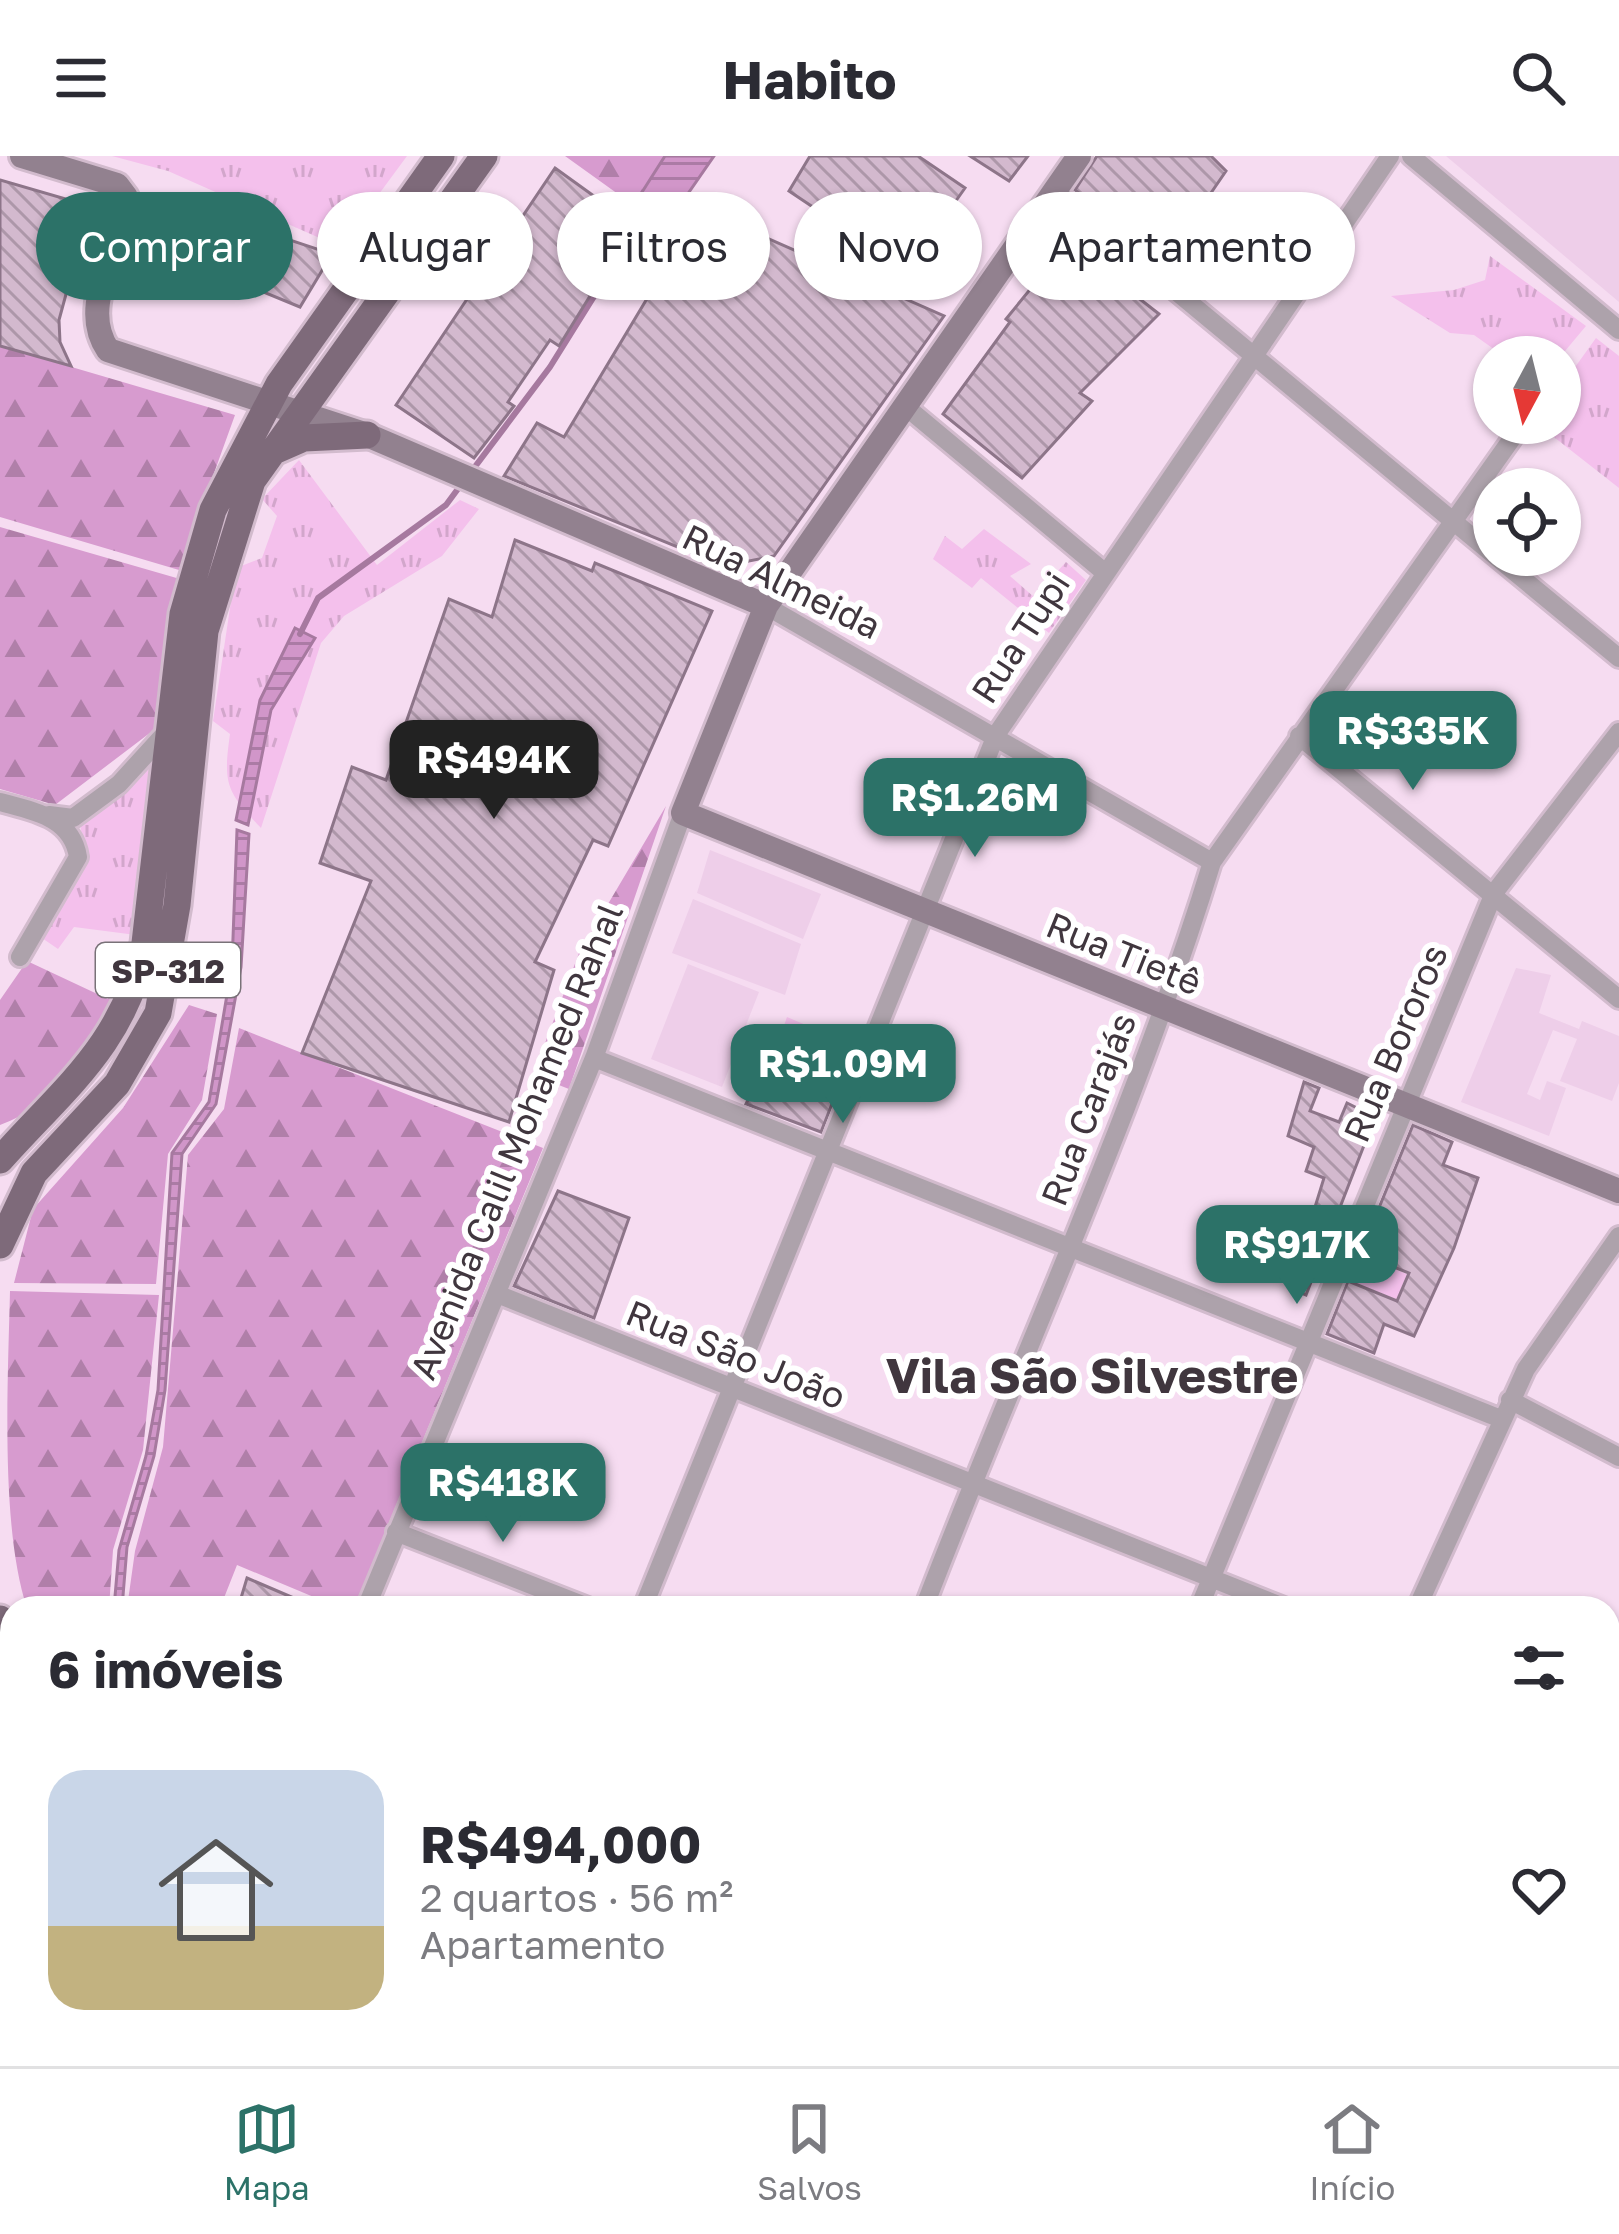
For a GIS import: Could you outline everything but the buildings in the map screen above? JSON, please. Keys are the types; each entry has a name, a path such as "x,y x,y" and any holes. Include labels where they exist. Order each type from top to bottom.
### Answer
{"main road":[{"name":"SP-312","path":"0,1160 104,1048 135,987 145,943 194,564 232,468 268,403 441,156"},
{"name":"SP-312","path":"0,1245 18,1197 34,1172 118,1084 158,1013 176,905 205,631 236,519 268,455 297,412 484,156"},
{"path":"316,332 311,356 315,386 335,423"},
{"path":"268,455 304,437 367,435"},
{"path":"0,1174 18,1197"}],"street":[{"name":"Rua Almeida","path":"22,156 117,185 126,197 98,302 98,335 108,350 367,435 766,606 1211,862"},
{"name":"Avenida Calil Mohamed Rahal","path":"370,1596 594,1058 682,813 766,606 1079,156"},
{"name":"Rua Tupi","path":"648,1596 995,735 1390,156"},
{"path":"1412,156 1619,331"},
{"path":"1055,191 1473,537"},
{"path":"905,406 1103,571"},
{"name":"Rua Carajás","path":"929,1596 1072,1244 1211,862 1508,444"},
{"path":"1519,576 1619,658"},
{"path":"0,802 73,818 119,784 170,728"},
{"name":"Rua Bororos","path":"1204,1596 1493,893 1619,732"},
{"path":"1298,736 1619,999"},
{"name":"Rua Tietê","path":"682,813 1619,1191"},
{"path":"20,957 78,857 71,835 49,815"},
{"path":"594,1058 1306,1340 1506,1410 1619,1457"},
{"path":"1422,1596 1526,1369 1619,1237"},
{"name":"Rua São João","path":"497,1294 1257,1596"},
{"path":"396,1532 559,1596"}],"shaded area":[{"path":"665,156 714,156 689,192 642,192"},
{"path":"1446,156 1619,156 1619,302"},
{"path":"295,628 315,638 271,710 248,825 236,820 260,700"},
{"path":"237,830 249,834 241,967 216,1104 182,1154 165,1390 154,1456 127,1547 123,1596 115,1596 119,1550 146,1456 158,1390 172,1153 209,1102 232,965"},
{"path":"710,850 821,894 803,939 697,893"},
{"path":"693,899 801,944 785,995 672,953"},
{"path":"688,964 759,992 722,1087 651,1059"},
{"path":"1516,968 1551,975 1539,1013 1579,1029 1582,1021 1619,1036 1619,1083 1612,1101 1560,1081 1577,1039 1553,1030 1527,1094 1540,1100 1547,1081 1566,1088 1549,1136 1461,1102"}],"green space":[{"path":"112,156 407,156 380,192 317,192 317,237 293,226 293,192 216,192 168,171"},
{"path":"565,156 706,156 679,192 615,192"},
{"path":"1490,256 1586,326 1578,336 1450,333 1391,296 1454,290 1485,280"},
{"path":"1596,338 1619,356 1619,488 1563,444 1581,444 1581,359"},
{"path":"0,346 235,415 179,570 0,517"},
{"path":"299,460 377,565 460,500 479,509 442,556 344,616 321,643 261,828 234,795 227,765 230,734 213,721 236,568 262,558 277,516 262,499"},
{"path":"0,527 180,579 163,723 55,805 0,789"},
{"path":"984,529 1031,564 1010,576 1034,597 1066,562 1086,580 1049,633 981,578 972,588 933,559 945,536 962,549"},
{"path":"161,751 136,935 74,927 58,949 39,936 86,864 80,824 125,792"},
{"path":"666,806 569,1089 533,1075 579,953"},
{"path":"121,946 138,949 89,1054 52,1095 0,1125 0,1000 27,961 108,999"},
{"path":"189,1005 217,1014 202,1100 168,1154 156,1284 14,1283 33,1209 123,1108"},
{"path":"787,1017 860,1048 845,1088 773,1057"},
{"path":"239,1028 543,1148 359,1596 311,1596 237,1565 225,1596 129,1596 135,1551 163,1447 188,1155 224,1109"},
{"path":"1358,1254 1407,1274 1400,1291 1407,1294 1403,1302 1348,1280"},
{"path":"10,1291 159,1295 143,1450 113,1550 110,1596 24,1596 9,1496"}],"waterway":[{"path":"471,472 550,367 592,300"},
{"path":"300,634 318,598 446,505 463,482"}],"district":[{"name":"Vila São Silvestre","path":"1092,1375"}]}
